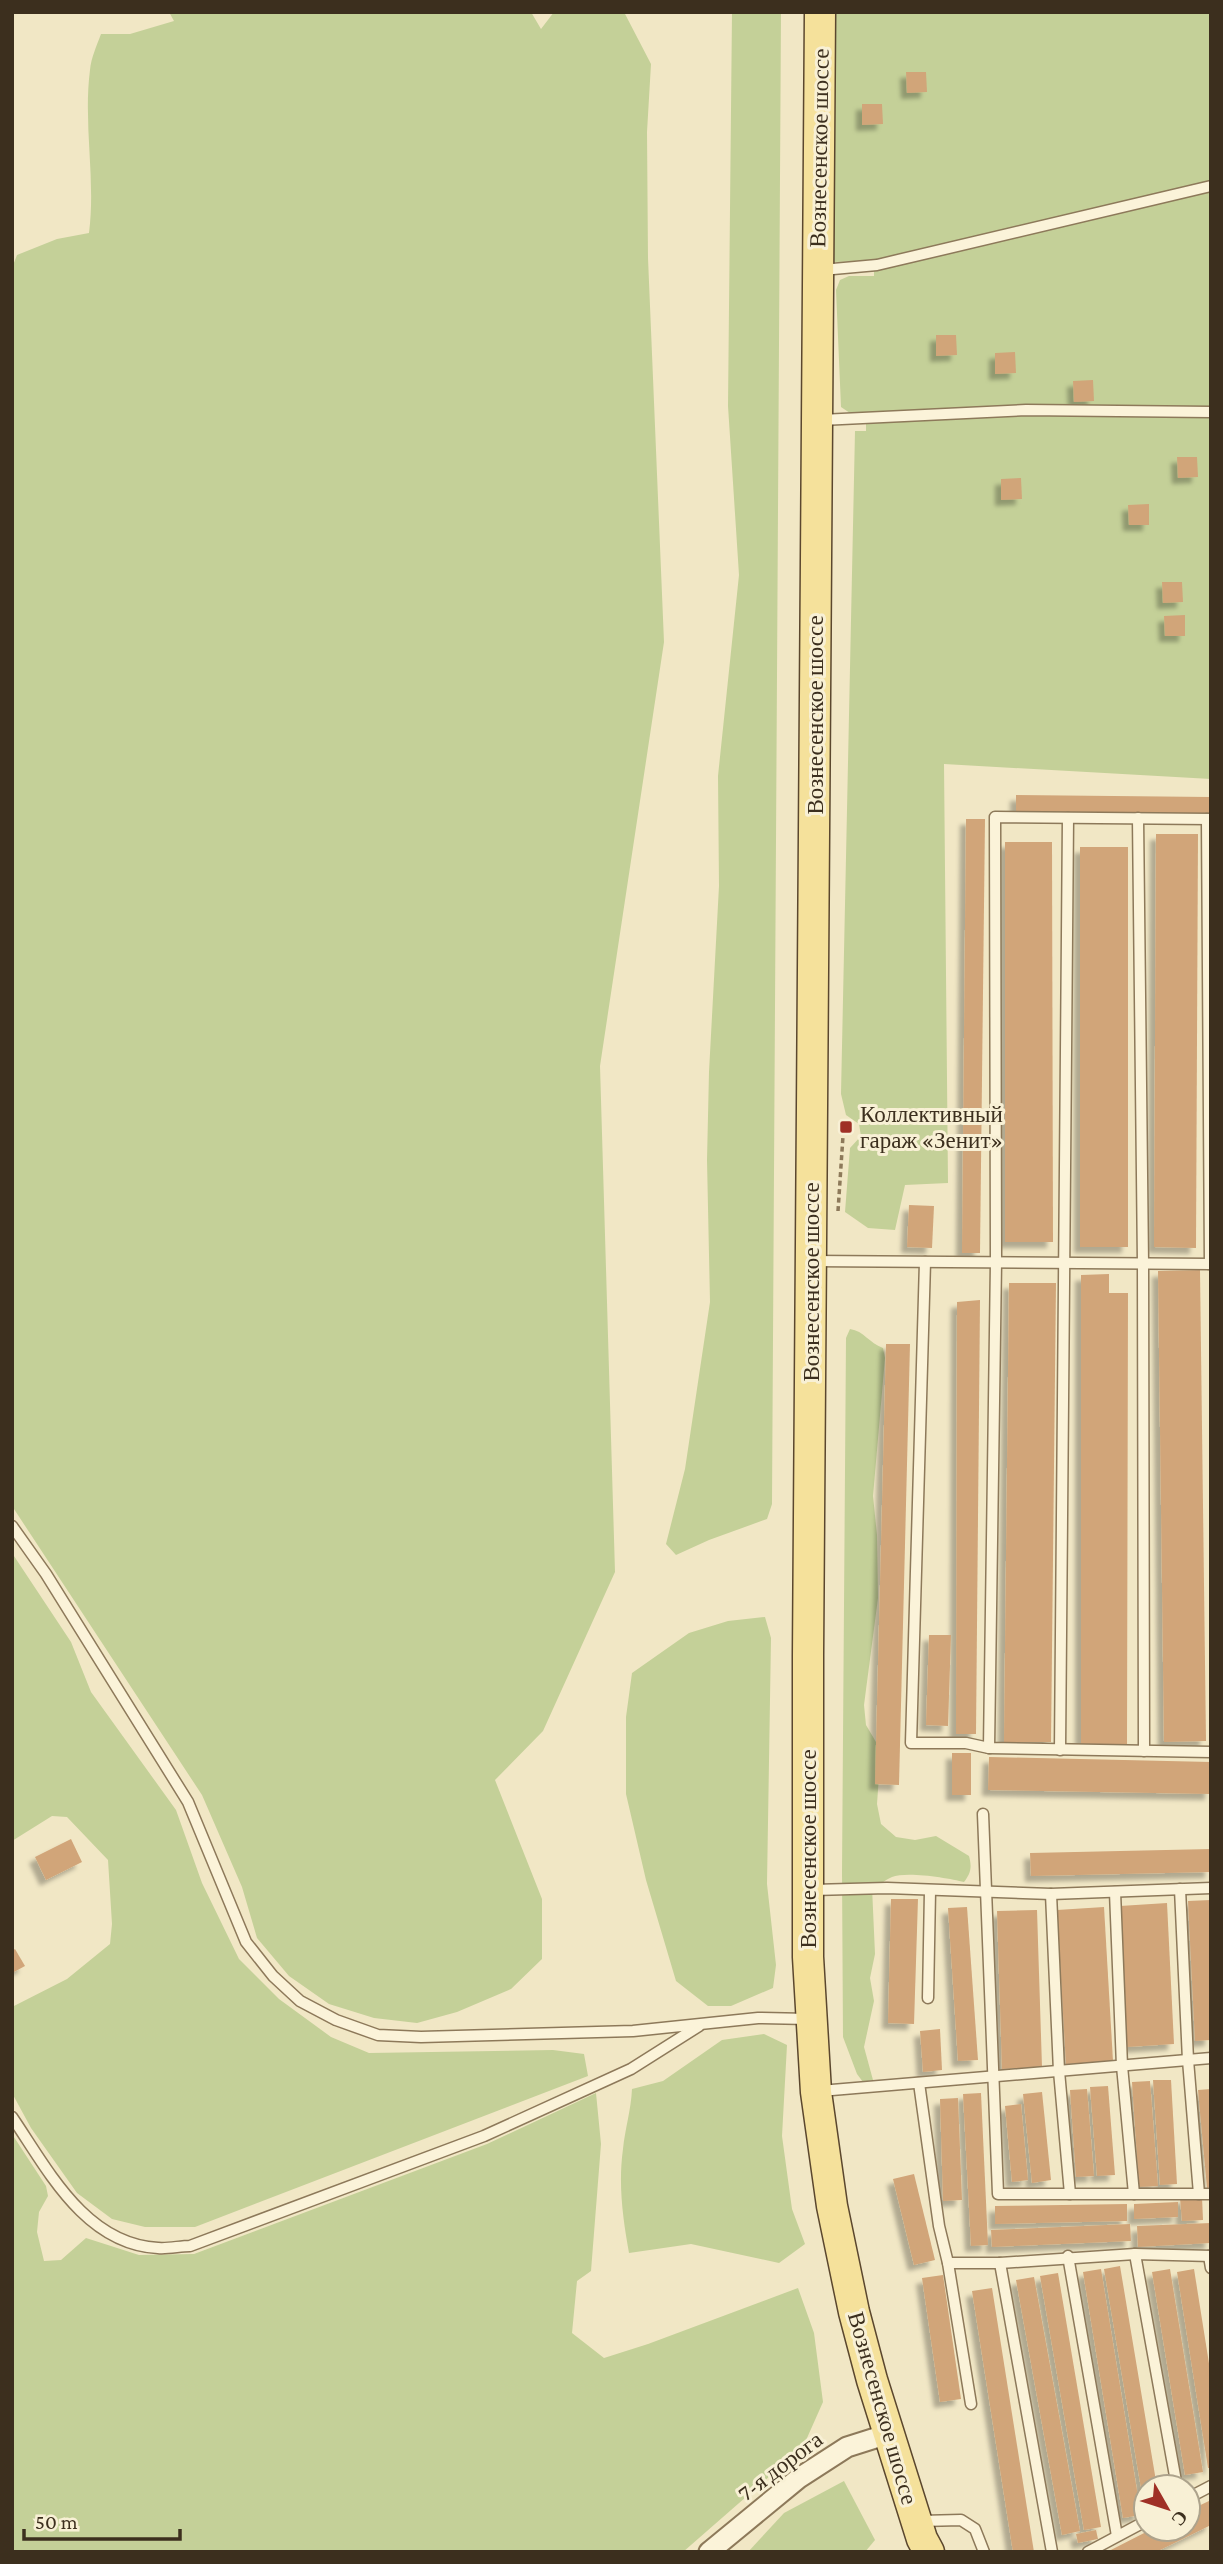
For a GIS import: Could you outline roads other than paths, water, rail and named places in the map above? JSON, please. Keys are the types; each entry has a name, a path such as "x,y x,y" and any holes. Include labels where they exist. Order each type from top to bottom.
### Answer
{"main road":[{"name":"Вознесенское шоссе","path":"820,12 808,1957 816,2092 832,2206 851,2299 888,2434 923,2541"}],"street":[{"name":"7-я дорога","path":"709,2552 799,2478 847,2447 888,2434"}],"lane":[{"path":"818,271 877,265 1211,186"},
{"path":"817,420 1026,411 1211,412"},
{"path":"811,1261 996,1262 1066,1263 1143,1263 1211,1264 1209,819 995,817 996,1262 989,1748"},
{"path":"1060,1750 1068,818"},
{"path":"1138,818 1143,1263 1144,1751"},
{"path":"925,1262 911,1743 966,1743 989,1748 1211,1752"},
{"path":"12,1526 46,1574 188,1801 246,1942 272,1976 300,2001 336,2020 378,2035 469,2036 605,2032 758,2018 812,2019"},
{"path":"983,1814 998,2194 1211,2194"},
{"path":"808,1890 887,1888 1051,1894 1211,1888"},
{"path":"1180,1889 1188,2060 1199,2194"},
{"path":"928,1998 930,1891"},
{"path":"1115,1892 1122,2066 1134,2194"},
{"path":"1051,1894 1059,2071 1070,2194"},
{"path":"12,2117 64,2194 90,2221 123,2239 157,2248 190,2246 484,2137 631,2068 703,2024"},
{"path":"816,2092 1211,2058"},
{"path":"919,2083 939,2227 948,2263 971,2404"},
{"path":"948,2263 1000,2263 1068,2256 1135,2254 1210,2256 1211,2268"},
{"path":"1135,2254 1174,2473"},
{"path":"1068,2256 1117,2536"},
{"path":"1000,2263 1052,2552"},
{"path":"923,2541 961,2521 975,2529 984,2552"},
{"path":"1088,2552 1132,2528"}],"place":[{"name":"Коллективный гараж «Зенит»","path":"846,1127"}]}
